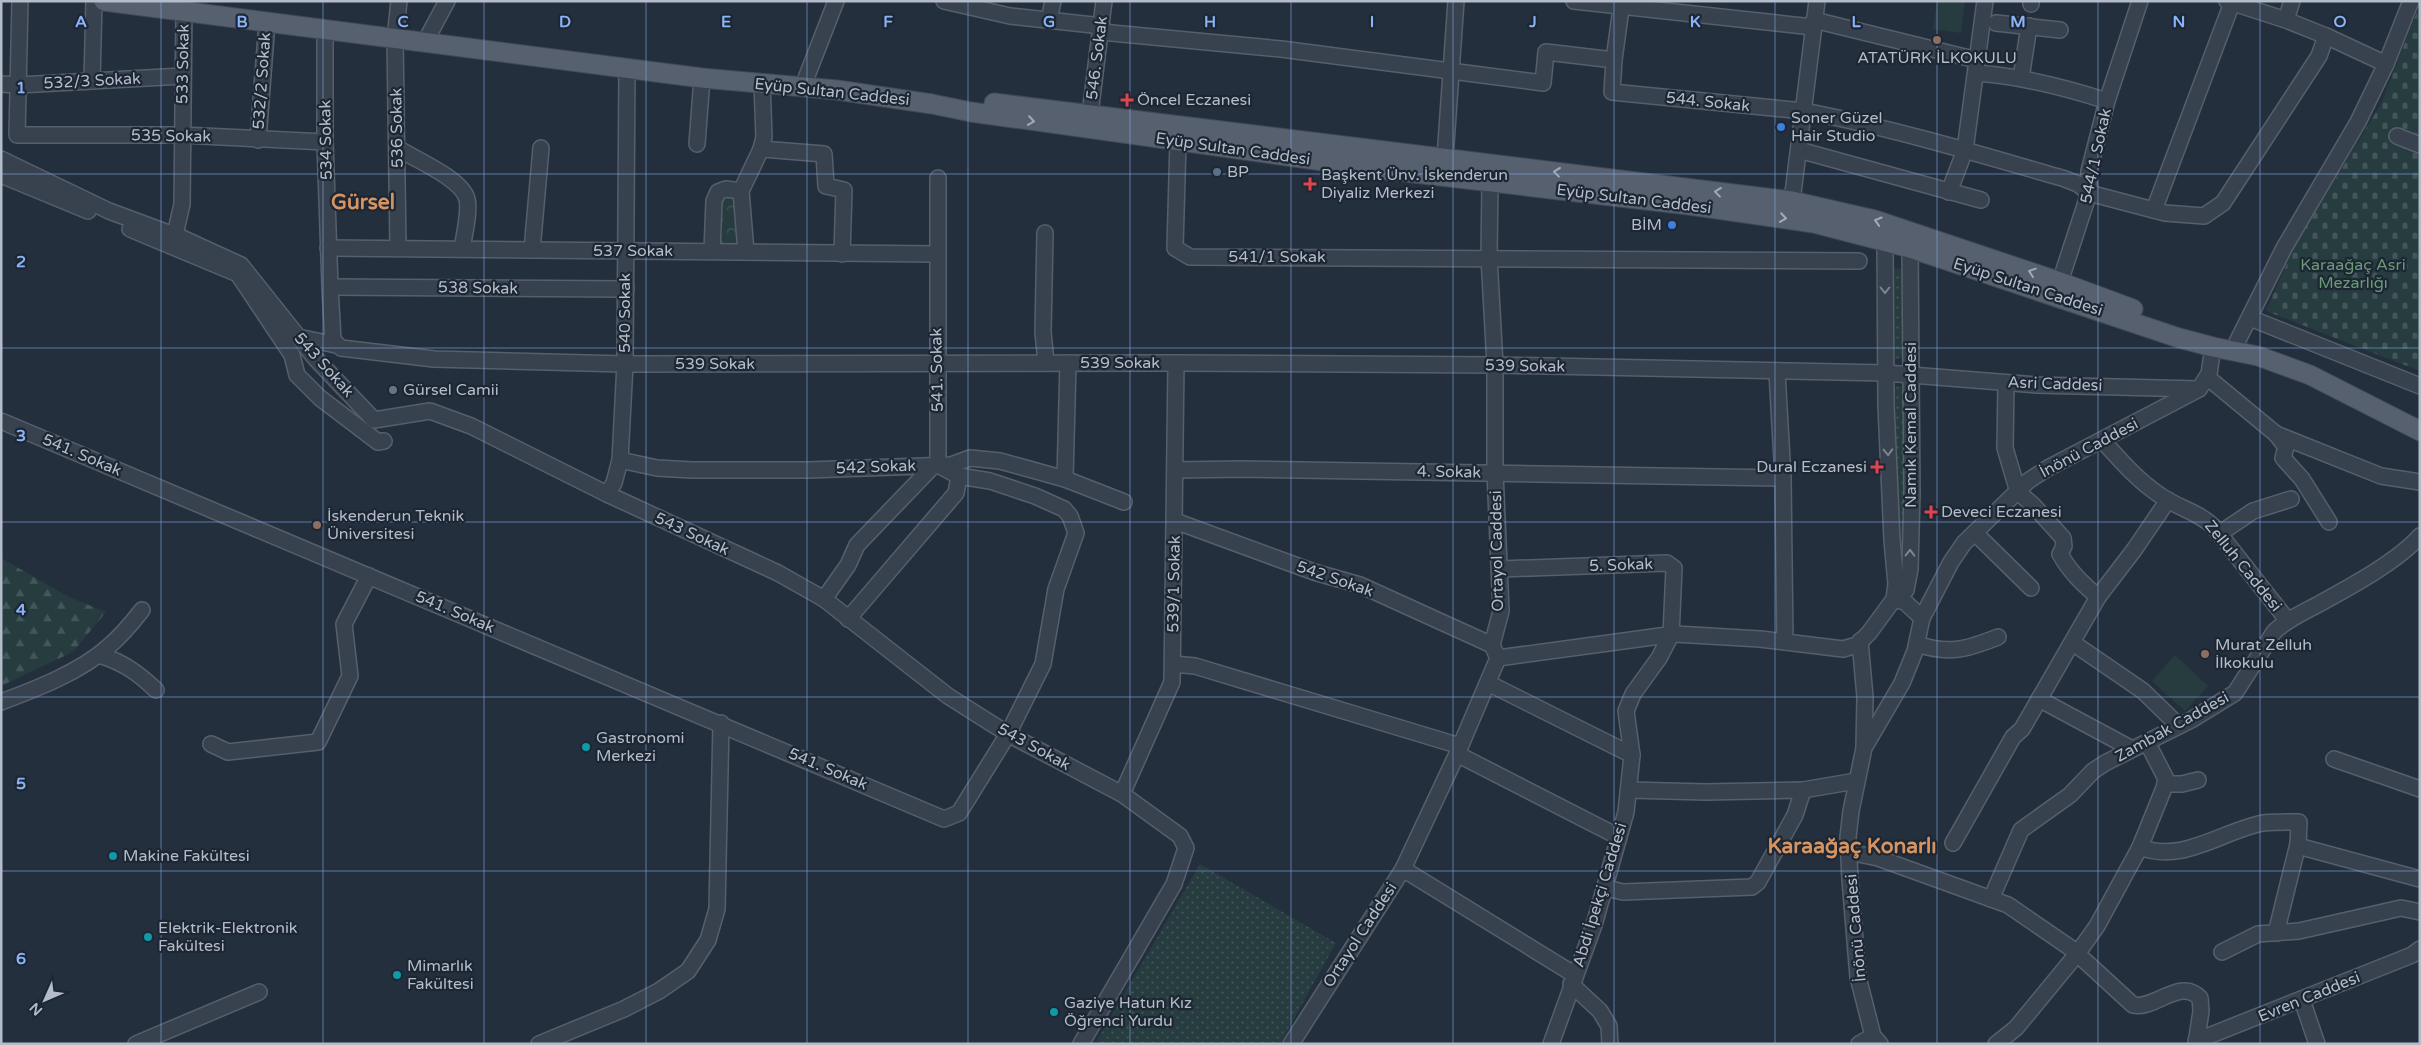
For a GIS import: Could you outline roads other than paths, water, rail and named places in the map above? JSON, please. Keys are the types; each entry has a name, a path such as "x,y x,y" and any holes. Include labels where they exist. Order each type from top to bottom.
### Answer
{"main road":[{"name":"Eyüp Sultan Caddesi","path":"104,1 702,78 803,86 1178,141 1814,222 1910,248 2213,348 2258,356 2329,383 2420,431"},
{"path":"932,104 940,100 957,99 1090,114 1792,201 1875,220 2236,344 2258,356"}],"street":[{"path":"19,85 20,1"},
{"path":"92,81 94,1"},
{"name":"536 Sokak","path":"398,1 395,39 398,248"},
{"path":"425,42 446,1"},
{"path":"803,86 836,1"},
{"path":"944,1 1010,16 1049,20 1101,29 1281,48 1543,83 1546,52 1614,60 1622,4"},
{"path":"1049,20 1052,1"},
{"name":"546. Sokak","path":"1090,114 1104,1"},
{"path":"1445,158 1456,1"},
{"path":"1574,1 1814,23 2021,78 2054,84 2107,101"},
{"path":"1792,201 1817,1"},
{"path":"1949,192 1965,150 1985,1"},
{"name":"544/1 Sokak","path":"2060,282 2090,194 2089,171 2107,101 2140,1"},
{"path":"2286,20 2292,1"},
{"path":"2236,344 2284,248 2358,122 2386,64 2410,1"},
{"path":"2154,210 2229,2 2286,20 2386,64"},
{"name":"533 Sokak","path":"175,235 182,204 184,12"},
{"name":"532/2 Sokak","path":"258,140 267,22"},
{"path":"1996,23 2060,30"},
{"path":"2021,78 2029,26"},
{"name":"534 Sokak","path":"325,30 325,142 328,248 335,342"},
{"name":"544. Sokak","path":"1614,60 1612,92 1804,111 1965,150 2066,179 2078,184 2090,194 2165,213 2204,216 2223,203 2318,56 2326,36"},
{"name":"540 Sokak","path":"606,494 614,483 620,460 625,364 627,68"},
{"name":"532/3 Sokak","path":"1,84 19,85 183,76"},
{"path":"697,144 702,78"},
{"path":"746,252 741,191 761,149 764,138 762,83"},
{"name":"535 Sokak","path":"19,85 17,136 182,135 325,142"},
{"path":"2397,136 2420,145"},
{"name":"541/1 Sokak","path":"1178,141 1175,248 1190,257 1489,257"},
{"path":"397,148 452,180 465,192 468,201 462,249"},
{"path":"532,250 541,148"},
{"path":"761,149 824,154 826,186 844,190 842,254"},
{"path":"1799,150 1981,200"},
{"name":"543 Sokak","path":"1,159 109,211 175,235 241,265 315,358 374,420 430,411 471,426 606,494 778,573 824,600 948,696 1008,734 1122,794 1180,836 1186,848 1174,884 1080,1044"},
{"path":"1,175 238,274 292,355 297,375 320,398 367,434 378,442 384,441"},
{"name":"541. Sokak","path":"1,421 721,723 944,819 959,813 1008,734 1043,664 1056,589 1076,533 1070,516 1064,509 1036,496 990,481 959,476 936,465 938,178"},
{"name":"Ortayol Caddesi","path":"1291,1044 1403,868 1459,750 1488,683 1501,611 1489,257 1490,182"},
{"path":"712,252 714,201 718,192 726,189 741,191"},
{"path":"1046,233 1042,332 1046,363"},
{"path":"1885,241 1886,373 1896,599 1922,618"},
{"name":"537 Sokak","path":"328,248 937,254"},
{"name":"Namık Kemal Caddesi","path":"1860,641 1906,590 1910,569 1910,248"},
{"path":"1489,257 1859,261"},
{"name":"538 Sokak","path":"330,287 626,289"},
{"path":"2250,318 2420,386"},
{"name":"539 Sokak","path":"298,337 335,342 341,348 434,359 625,364 1176,363 1494,365 1911,374"},
{"path":"2213,348 2203,383 2276,434 2381,476 2420,482"},
{"path":"1064,480 1068,363"},
{"name":"539/1 Sokak","path":"1122,794 1172,682 1176,363"},
{"path":"1777,372 1783,478 1785,642"},
{"name":"Asri Caddesi","path":"1911,374 2006,383 2203,383"},
{"path":"2006,383 2005,448 2018,492 2034,505 2063,538 2064,546 2060,554 2065,564 2077,579 2098,597"},
{"name":"İnönü Caddesi","path":"1876,1040 1858,977 1849,852 1850,811 1864,748 1894,700 1917,644 1922,618 1951,562 1964,543 2028,481 2048,468 2203,383"},
{"path":"2276,434 2286,447 2283,458 2302,479 2329,522"},
{"name":"Zelluh Caddesi","path":"2102,440 2129,470 2168,500 2202,517 2219,534 2288,621"},
{"name":"542 Sokak","path":"620,460 657,468 692,470 808,470 951,465 970,458 1000,461 1064,480 1124,502"},
{"path":"824,600 848,565 856,545 936,465"},
{"name":"4. Sokak","path":"1176,470 1495,472 1783,478"},
{"path":"848,619 956,494 959,476"},
{"path":"2219,534 2253,511 2291,499"},
{"path":"1953,843 2008,745 2022,729 2098,597 2134,550 2168,500"},
{"name":"542 Sokak","path":"1175,521 1314,572 1360,585 1495,652"},
{"path":"1975,533 2031,588"},
{"name":"Zambak Caddesi","path":"1991,899 2021,830 2070,795 2093,771 2179,726 2235,693 2274,632 2288,621 2330,599 2401,554 2419,539"},
{"name":"5. Sokak","path":"1500,569 1667,564 1674,568 1670,635"},
{"path":"211,744 228,752 318,742 350,676 344,624 370,576"},
{"path":"1,702 30,692 99,655 117,639 142,610"},
{"path":"1495,652 1670,635 1785,642 1843,649 1852,647 1860,641"},
{"name":"Abdi İpekçi Caddesi","path":"1551,1044 1606,888 1619,837 1629,790 1632,755 1626,711 1628,703 1659,658 1670,635"},
{"path":"1917,644 1933,650 1954,651 1998,637"},
{"path":"1860,641 1865,697 1864,748"},
{"path":"2073,643 2143,691 2179,726"},
{"path":"99,655 118,660 132,668 156,690"},
{"path":"1172,664 1196,666 1459,750 1619,837"},
{"path":"1488,683 1632,755"},
{"path":"2039,699 2132,749"},
{"path":"539,1044 624,1009 659,991 688,971 708,940 717,909 721,723"},
{"path":"1996,1044 2016,1028 2077,954 2097,926 2140,847 2166,779 2147,742"},
{"path":"2334,759 2420,789"},
{"path":"2165,784 2182,784 2198,780"},
{"path":"1629,790 1706,792 1803,790 1856,781"},
{"path":"1606,888 1623,892 1752,887 1758,882 1795,815 1803,790"},
{"path":"2140,847 2153,852 2177,851 2195,848 2229,833 2264,823 2298,822 2298,844 2276,933"},
{"path":"2298,844 2298,846 2420,879"},
{"path":"1849,852 1878,858 2008,905 2028,917 2077,954 2133,1005 2143,1004 2177,992 2193,992 2200,998 2201,1011 2196,1043"},
{"path":"1403,868 1573,980 1600,1012 1609,1026 1610,1044"},
{"path":"2222,952 2258,934 2299,931 2401,908 2420,912"},
{"name":"Evren Caddesi","path":"2196,1043 2412,955 2420,949"},
{"path":"136,1044 259,992"},
{"path":"2302,1000 2317,1044"},
{"path":"1859,1044 1876,1040"}],"place":[{"name":"ATATÜRK İLKOKULU","path":"1937,40"},
{"name":"Öncel Eczanesi","path":"1127,100"},
{"name":"Soner Güzel Hair Studio","path":"1781,127"},
{"name":"BP","path":"1217,172"},
{"name":"Başkent Ünv. İskenderun Diyaliz Merkezi","path":"1310,184"},
{"name":"BİM","path":"1672,225"},
{"name":"Gürsel Camii","path":"393,390"},
{"name":"Dural Eczanesi","path":"1877,467"},
{"name":"Deveci Eczanesi","path":"1931,512"},
{"name":"İskenderun Teknik Üniversitesi","path":"317,525"},
{"name":"Murat Zelluh İlkokulu","path":"2205,654"},
{"name":"Gastronomi Merkezi","path":"586,747"},
{"name":"Makine Fakültesi","path":"113,856"},
{"name":"Elektrik-Elektronik Fakültesi","path":"148,937"},
{"name":"Mimarlık Fakültesi","path":"397,975"},
{"name":"Gaziye Hatun Kız Öğrenci Yurdu","path":"1054,1012"}],"district":[{"name":"Gürsel","path":"363,202"},
{"name":"Karaağaç Konarlı","path":"1852,846"}],"park label":[{"name":"Karaağaç Asri Mezarlığı","path":"2353,274"}]}
